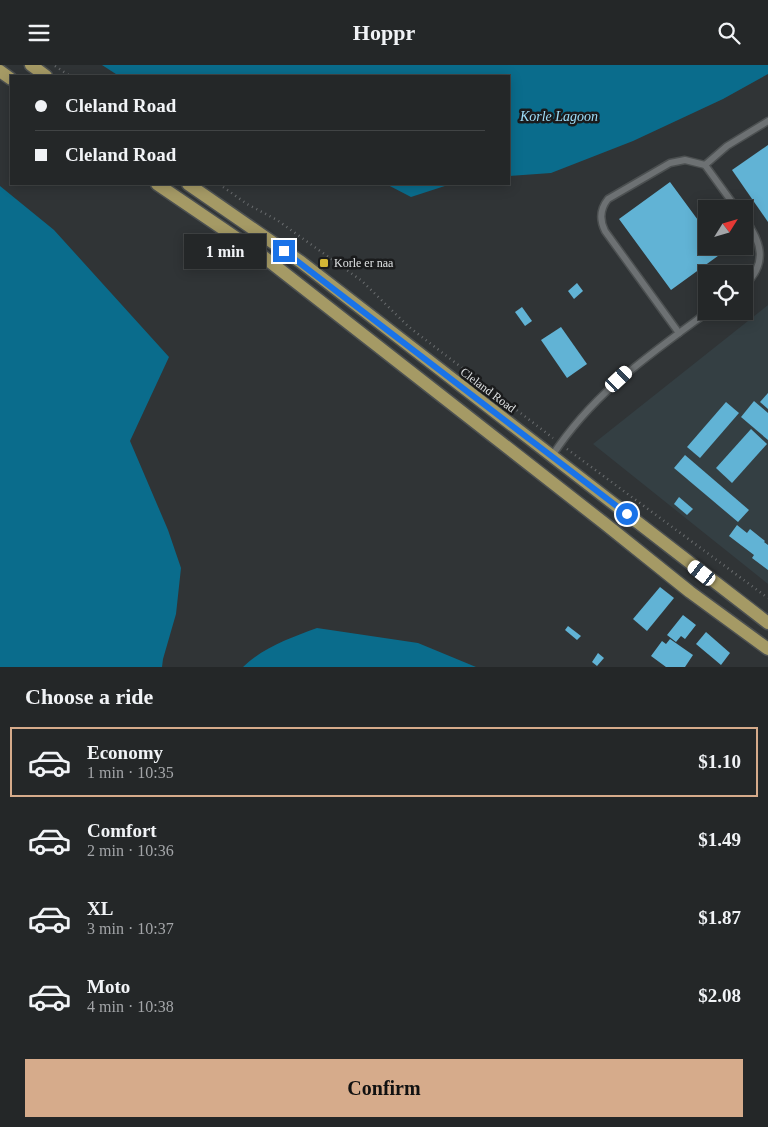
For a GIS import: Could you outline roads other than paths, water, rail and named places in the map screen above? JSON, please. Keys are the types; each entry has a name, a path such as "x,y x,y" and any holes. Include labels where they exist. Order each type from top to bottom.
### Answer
{"main road":[{"path":"158,185 260,254 690,592 768,649"},
{"name":"Cleland Road","path":"189,185 301,262 768,623"}],"lane":[{"path":"704,165 727,146 768,121"},
{"path":"679,333 605,231 601,215 608,199 670,163 685,160 704,165 730,200"},
{"path":"753,230 758,237 762,257 753,277"},
{"path":"552,455 586,411 624,375 698,319"}],"water":[{"name":"Korle Lagoon","path":"102,65 768,65 768,74 723,99 633,141 551,173 510,176 510,75 117,75"},
{"path":"388,185 448,185 411,197"},
{"path":"0,186 54,230 169,357 130,441 168,530 181,568 176,614 162,667 0,667"},
{"path":"317,628 418,643 476,667 243,667 260,654 287,639"}],"place":[{"name":"Korle er naa","path":"324,263"}]}
